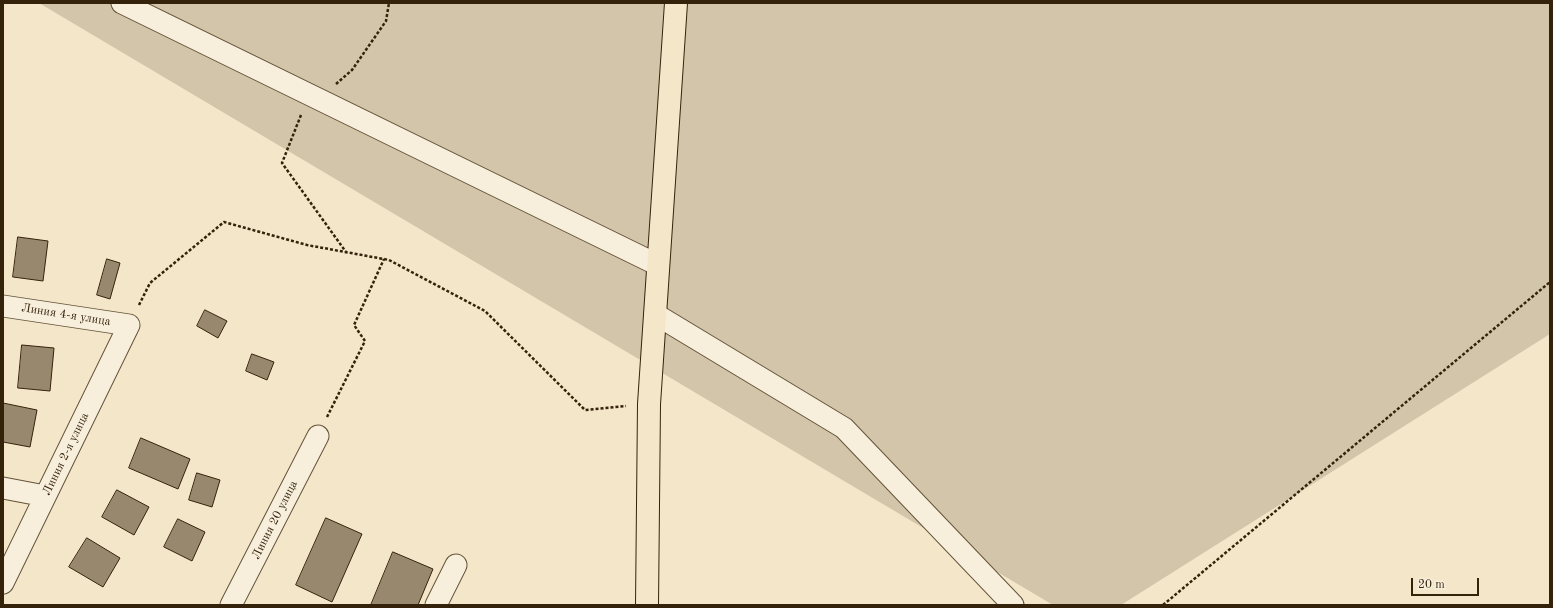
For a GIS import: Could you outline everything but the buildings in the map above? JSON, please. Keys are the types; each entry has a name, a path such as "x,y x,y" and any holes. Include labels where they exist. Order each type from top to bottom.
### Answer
{"main road":[{"path":"647,605 649,404 676,3"}],"street":[{"path":"122,3 658,265"},
{"name":"Линия 4-я улица","path":"3,306 129,325"},
{"path":"655,314 844,428 1012,605"},
{"name":"Линия 2-я улица","path":"3,583 129,325"},
{"name":"Линия 20 улица","path":"231,605 318,436"},
{"path":"3,488 46,496"},
{"path":"436,605 456,565"}],"path":[{"path":"129,325 150,283 224,222 308,245 389,260 485,311 585,410 649,404"},
{"path":"318,436 365,341 354,325 384,259"},
{"path":"1163,605 1550,282"}],"shaded area":[{"path":"39,3 1550,3 1550,334 1121,605 1053,605"}]}
